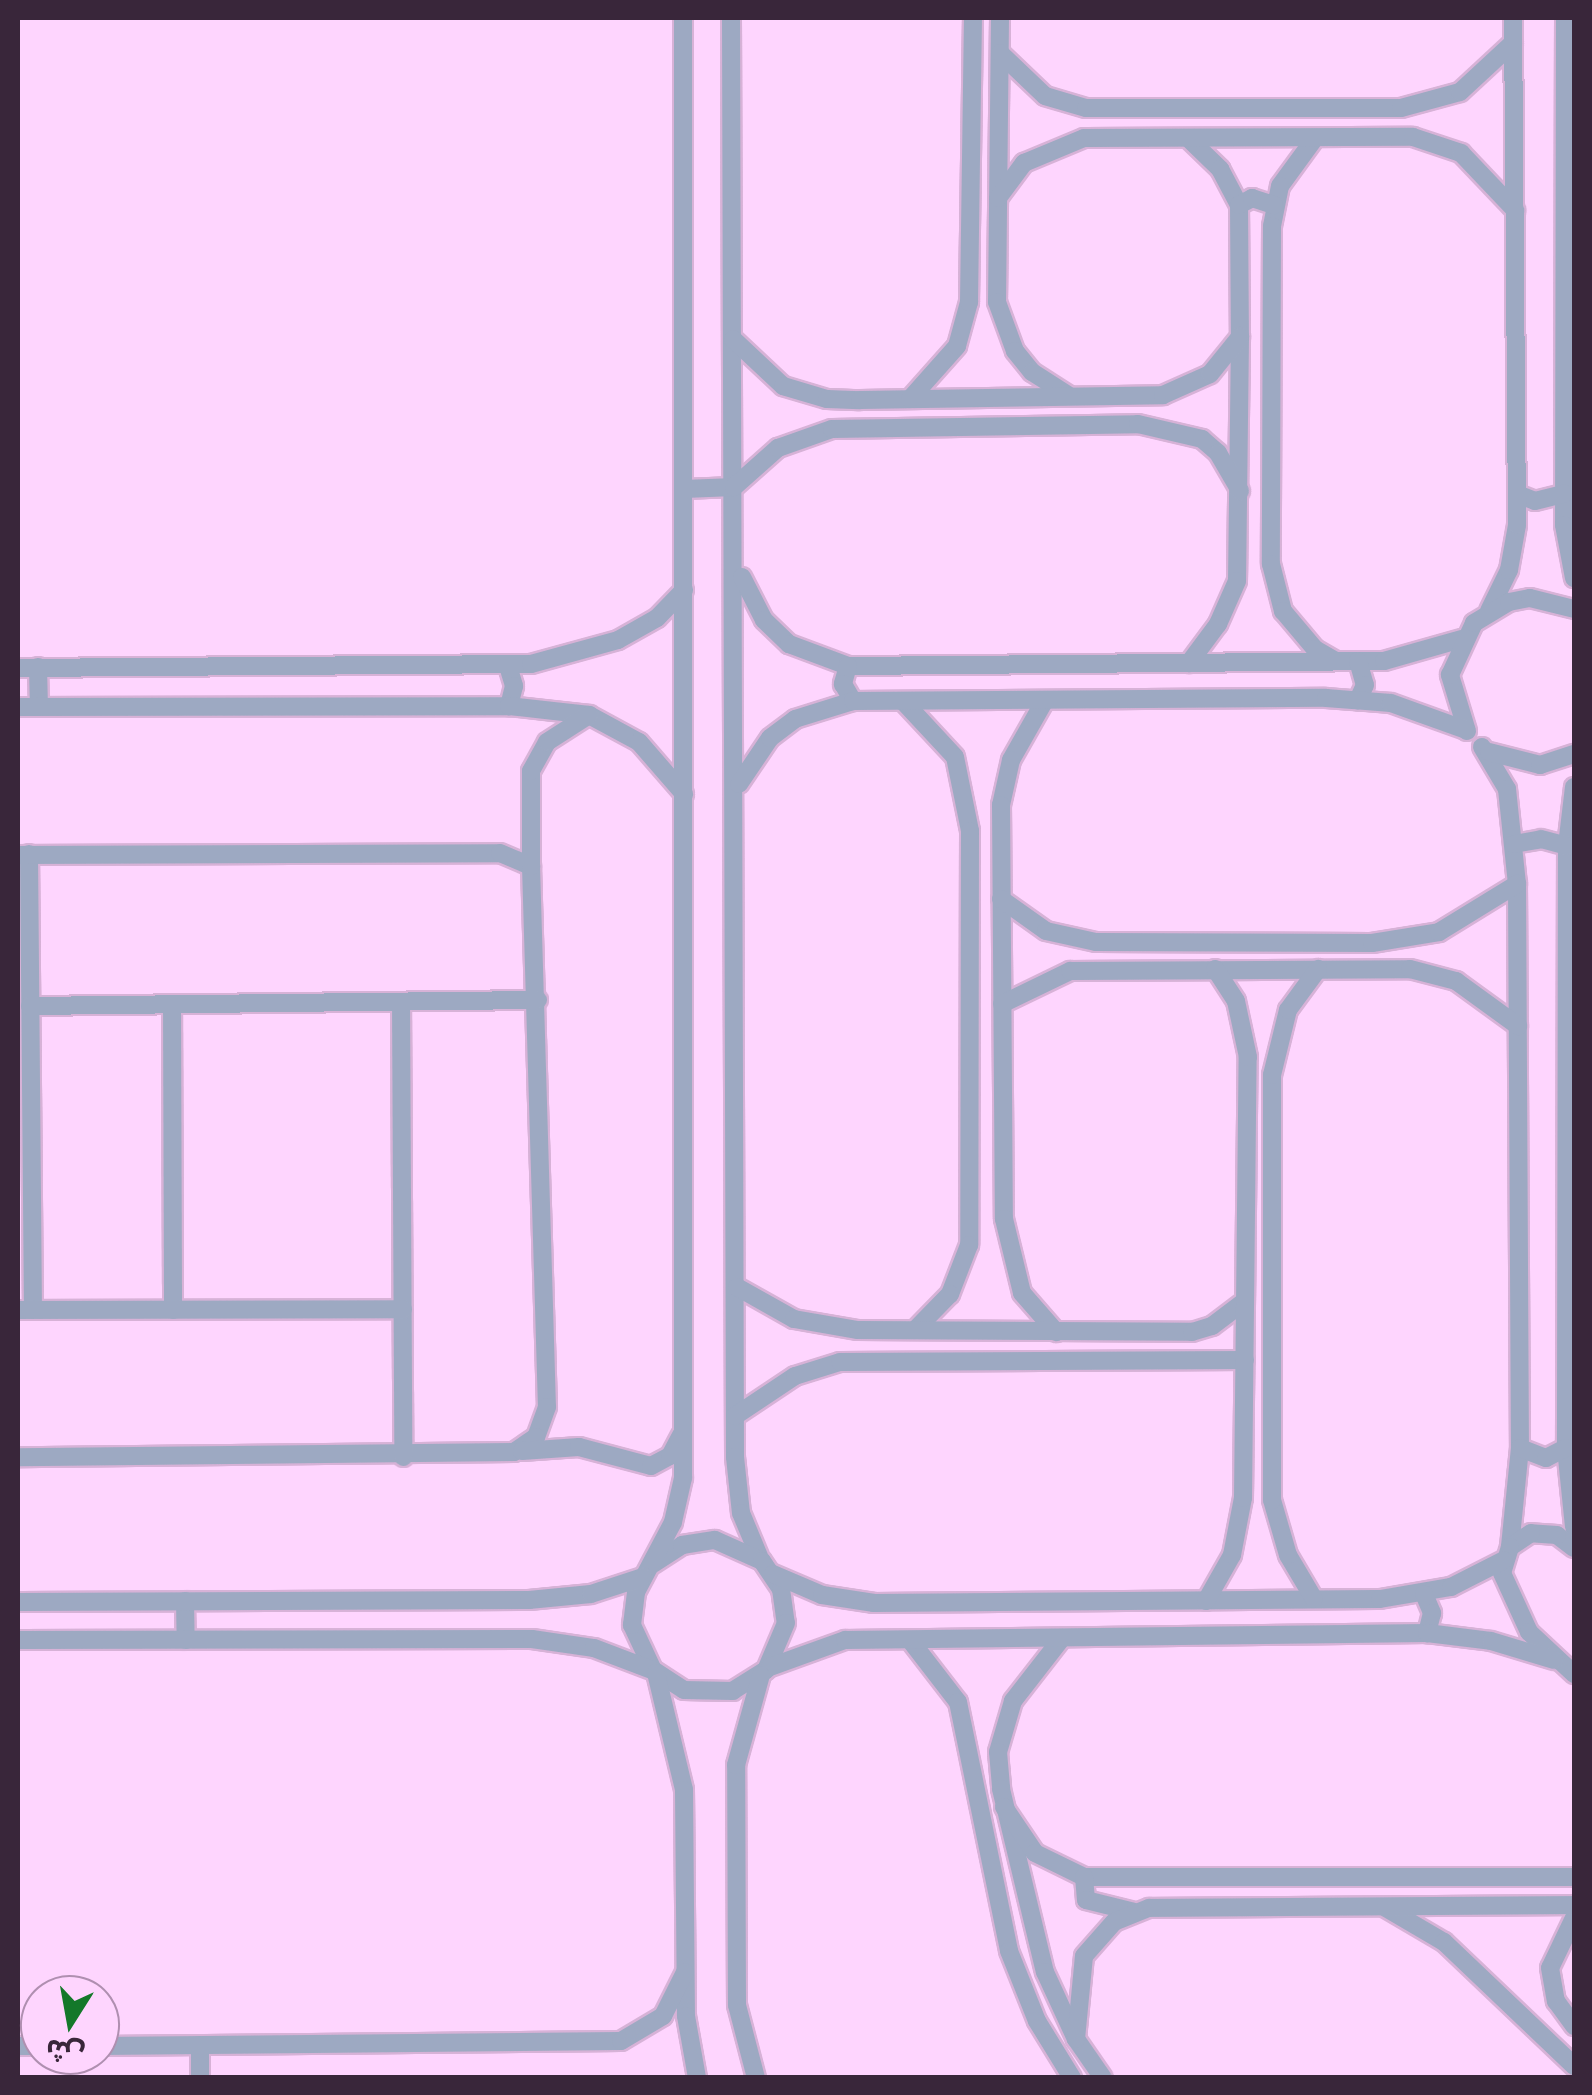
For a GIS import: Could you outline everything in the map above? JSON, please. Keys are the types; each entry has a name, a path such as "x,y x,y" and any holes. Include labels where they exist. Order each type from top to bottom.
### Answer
{"street":[{"path":"683,18 683,1430 679,1500 648,1570 632,1626 654,1672 684,1790 685,1972 689,2051 697,2078"},
{"path":"732,18 736,1416 741,1512 768,1567 786,1623 763,1672 736,1765 737,2005 756,2078"},
{"path":"910,399 957,346 970,302 973,18"},
{"path":"1000,18 998,302 1004,327 1032,372 1074,398"},
{"path":"736,558 764,620 789,644 848,666 1358,662 1411,656 1462,638 1489,611 1512,559 1516,494 1513,18"},
{"path":"1565,18 1570,76 1564,205 1564,494 1574,578"},
{"path":"1000,52 1036,90 1086,108 1416,107 1460,92 1513,43"},
{"path":"1413,138 1421,123 1416,107"},
{"path":"1084,138 1086,108"},
{"path":"998,198 1033,156 1084,138 1413,138 1461,153 1514,210"},
{"path":"1188,138 1220,170 1239,205 1240,337 1239,564 1229,603 1189,663"},
{"path":"1315,138 1289,169 1274,205 1271,564 1283,612 1306,640 1337,661"},
{"path":"1564,205 1574,178"},
{"path":"1239,205 1252,198 1274,205"},
{"path":"970,302 987,307 998,302"},
{"path":"733,339 783,386 827,399 860,400 1138,397 1189,388 1228,357 1240,337"},
{"path":"1138,397 1138,424"},
{"path":"860,400 861,427"},
{"path":"684,489 734,486 778,448 818,432 861,427 1138,424 1182,429 1202,439 1225,462 1240,491"},
{"path":"1516,494 1535,501 1564,494"},
{"path":"1239,564 1271,564"},
{"path":"18,668 508,666 575,656 618,640 657,618 684,590"},
{"path":"1489,611 1530,598 1574,609"},
{"path":"1462,638 1450,675 1466,730"},
{"path":"1358,662 1365,685 1358,700"},
{"path":"508,666 514,686 509,706"},
{"path":"848,666 844,684 852,701"},
{"path":"38,667 39,707"},
{"path":"902,700 956,757 970,806 972,1219 950,1294 916,1330"},
{"path":"1045,700 1011,760 1001,805 1004,1219 1022,1293 1056,1332"},
{"path":"736,790 770,738 794,720 852,701 1358,700 1417,710 1466,730 1482,747 1506,789 1517,884 1520,1448 1506,1554 1510,1600 1568,1671"},
{"path":"18,707 509,706 590,715 639,742 684,794"},
{"path":"514,1452 536,1437 547,1407 531,772 547,742 590,715"},
{"path":"1482,747 1520,764 1574,754"},
{"path":"1574,788 1567,846 1571,1020 1566,1448 1574,1526"},
{"path":"970,806 982,798 1001,805"},
{"path":"1514,844 1541,840 1567,846"},
{"path":"402,1309 25,1310 30,1006 23,854 500,853 531,866"},
{"path":"1001,899 1046,931 1096,942 1411,940 1465,920 1517,884"},
{"path":"1410,969 1416,955 1411,940"},
{"path":"1095,970 1084,955 1096,942"},
{"path":"1206,1601 1232,1555 1244,1498 1248,1057 1236,1001 1215,969"},
{"path":"1314,1598 1288,1555 1272,1500 1272,1058 1288,1010 1318,969"},
{"path":"1002,1004 1045,978 1095,970 1410,969 1456,981 1518,1026"},
{"path":"30,1006 538,1000"},
{"path":"401,1002 403,1457"},
{"path":"172,1004 173,1310"},
{"path":"1248,1057 1258,1048 1272,1058"},
{"path":"972,1219 986,1228 1004,1219"},
{"path":"737,1287 794,1319 892,1330 1192,1332 1212,1326 1245,1301"},
{"path":"892,1330 886,1342 893,1360"},
{"path":"736,1416 774,1387 817,1368 893,1360 1244,1360"},
{"path":"18,1457 403,1457 579,1447 651,1466 670,1456 683,1430"},
{"path":"1520,1448 1546,1458 1566,1448"},
{"path":"1244,1498 1272,1500"},
{"path":"18,1602 558,1598 648,1570 682,1545 716,1540 822,1595 901,1604 1314,1598 1424,1594 1544,1532 1574,1548"},
{"path":"1424,1594 1432,1613 1427,1632"},
{"path":"186,1601 186,1640"},
{"path":"901,1604 896,1623 958,1702 972,1751 1009,1951 1037,2021 1072,2078"},
{"path":"18,1640 532,1639 594,1648 700,1694 732,1691 817,1646 906,1640 1427,1632 1491,1641 1568,1671"},
{"path":"1062,1638 1012,1701 998,1752 1004,1807 1045,1972 1076,2039 1103,2078"},
{"path":"972,1751 986,1742 998,1752"},
{"path":"1004,1807 1035,1853 1084,1878 1574,1876"},
{"path":"1084,1878 1086,1900 1134,1912 1574,1905"},
{"path":"1381,1906 1444,1942 1574,2066"},
{"path":"1076,2039 1084,1956 1097,1937 1134,1912"},
{"path":"1574,1918 1550,1968 1556,2001 1574,2026"},
{"path":"120,2046 621,2040 664,2016 685,1972"},
{"path":"200,2045 200,2078"}]}
